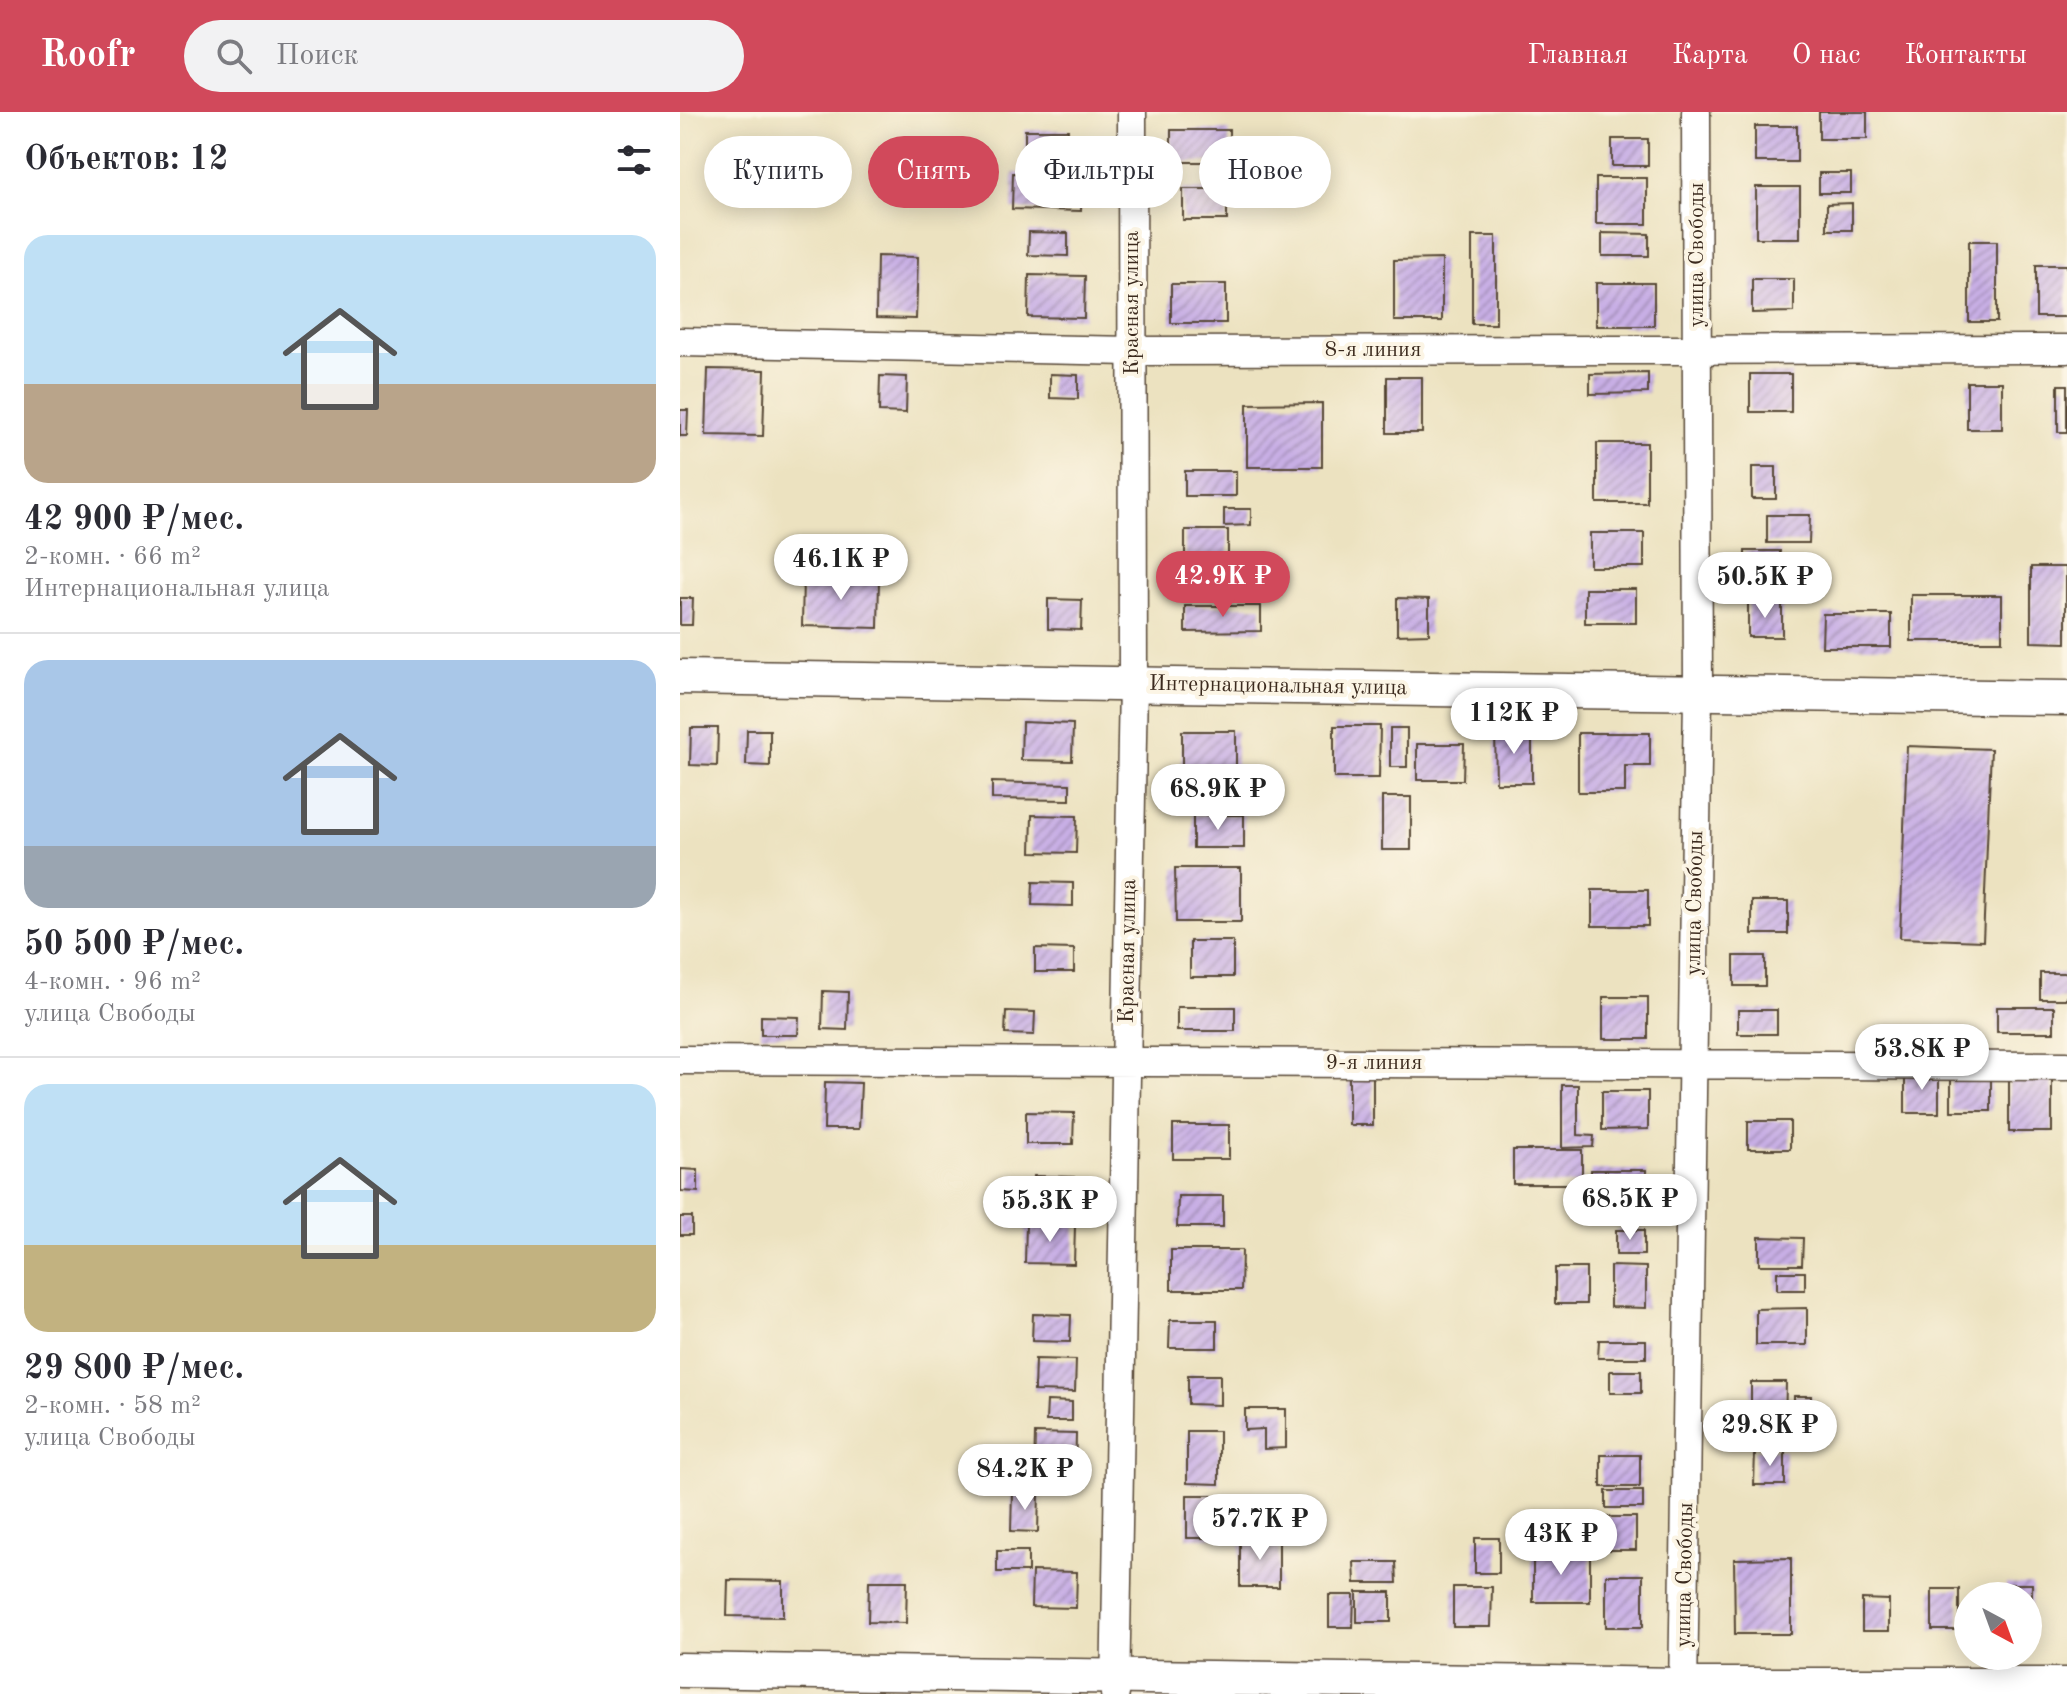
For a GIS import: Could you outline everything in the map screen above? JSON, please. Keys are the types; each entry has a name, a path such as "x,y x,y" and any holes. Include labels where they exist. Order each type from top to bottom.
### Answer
{"street":[{"name":"Красная улица","path":"1116,1686 1133,683 1132,112"},
{"name":"улица Свободы","path":"1683,1690 1698,695 1696,112"},
{"name":"8-я линия","path":"680,342 1132,351 2067,349"},
{"name":"Интернациональная улица","path":"680,677 1698,695 2067,698"},
{"name":"9-я линия","path":"680,1060 2067,1066"},
{"path":"680,1670 1116,1686 1683,1690 2067,1685"}],"building":[{"path":"1819,112 1867,112 1867,139 1819,139"},
{"path":"1755,126 1797,126 1797,162 1755,162"},
{"path":"1025,130 1068,130 1068,136 1025,136"},
{"path":"1171,130 1229,130 1229,136 1199,136 1199,162 1183,162 1183,136 1171,136"},
{"path":"1612,139 1648,139 1648,166 1612,166"},
{"path":"1013,173 1015,208 1081,208 1081,211 1012,209"},
{"path":"1819,173 1851,173 1851,193 1819,193"},
{"path":"1596,178 1647,178 1647,224 1596,224"},
{"path":"1756,187 1800,187 1800,238 1756,238"},
{"path":"1183,189 1199,189 1199,208 1227,208 1227,220 1183,220"},
{"path":"1852,203 1852,230 1827,230 1827,204"},
{"path":"1029,232 1068,233 1068,256 1028,255"},
{"path":"1602,233 1649,234 1649,256 1602,256"},
{"path":"1472,236 1496,236 1496,324 1472,324"},
{"path":"1969,241 1997,241 1997,322 1969,322"},
{"path":"877,256 918,257 916,319 876,318"},
{"path":"1442,259 1442,321 1394,321 1394,260"},
{"path":"2036,265 2067,265 2067,317 2036,317"},
{"path":"1029,275 1085,276 1084,318 1028,317"},
{"path":"1752,279 1794,279 1794,312 1752,313"},
{"path":"1596,283 1654,283 1654,326 1596,326"},
{"path":"1171,284 1226,284 1226,323 1171,323"},
{"path":"708,369 765,370 763,436 706,435"},
{"path":"1648,373 1648,393 1590,394 1590,374"},
{"path":"1050,374 1078,375 1078,399 1050,398"},
{"path":"1750,374 1791,374 1791,412 1750,412"},
{"path":"880,376 907,377 906,413 879,412"},
{"path":"1387,377 1422,377 1422,433 1387,433"},
{"path":"1967,382 2002,382 2002,429 1967,429"},
{"path":"2058,385 2067,385 2067,432 2058,432"},
{"path":"1322,403 1322,467 1247,467 1247,404"},
{"path":"680,410 688,410 687,436 680,436"},
{"path":"1597,443 1647,443 1647,503 1597,503"},
{"path":"1752,467 1776,467 1776,499 1752,499"},
{"path":"1185,471 1236,471 1236,496 1185,496"},
{"path":"1224,509 1251,509 1251,525 1224,526"},
{"path":"1767,515 1810,515 1809,543 1767,543"},
{"path":"1185,530 1228,530 1228,562 1185,562"},
{"path":"1590,533 1644,533 1644,567 1590,567"},
{"path":"1745,551 1780,551 1780,578 1745,578"},
{"path":"2031,567 2066,567 2066,643 2031,642"},
{"path":"803,577 879,578 878,628 802,626"},
{"path":"1585,589 1636,589 1636,623 1585,623"},
{"path":"1911,595 2002,595 2002,641 1911,641"},
{"path":"680,598 693,598 692,625 680,625"},
{"path":"1397,598 1429,599 1429,634 1397,635"},
{"path":"1048,599 1082,600 1081,630 1048,629"},
{"path":"1748,603 1782,603 1782,637 1748,637"},
{"path":"1185,606 1261,606 1261,631 1185,632"},
{"path":"1823,614 1891,614 1891,647 1822,647"},
{"path":"1022,722 1073,724 1072,761 1021,760"},
{"path":"1334,726 1380,726 1379,778 1334,778"},
{"path":"691,728 718,728 717,766 690,765"},
{"path":"1390,728 1407,728 1407,767 1390,767"},
{"path":"747,730 770,730 770,766 746,765"},
{"path":"1495,730 1532,730 1532,783 1496,783"},
{"path":"1182,731 1236,731 1236,768 1182,768"},
{"path":"1578,733 1650,733 1650,766 1625,766 1625,792 1578,792"},
{"path":"1417,744 1464,744 1463,780 1417,780"},
{"path":"1907,746 1991,749 1983,941 1900,938"},
{"path":"992,782 1070,784 1070,800 992,799"},
{"path":"1382,797 1411,797 1411,850 1382,850"},
{"path":"1032,815 1077,816 1076,853 1031,852"},
{"path":"1193,815 1244,815 1244,848 1193,848"},
{"path":"1175,868 1241,868 1241,922 1176,922"},
{"path":"1033,882 1073,883 1073,906 1032,905"},
{"path":"1592,890 1648,890 1648,926 1592,926"},
{"path":"1752,901 1788,901 1788,934 1752,934"},
{"path":"1190,941 1233,941 1233,977 1190,977"},
{"path":"1035,948 1074,949 1074,972 1035,972"},
{"path":"1734,956 1765,956 1765,986 1734,986"},
{"path":"2040,973 2067,973 2067,999 2040,999"},
{"path":"823,991 848,992 847,1030 822,1029"},
{"path":"1603,997 1648,997 1648,1039 1603,1039"},
{"path":"1177,1007 1235,1007 1235,1031 1177,1031"},
{"path":"1997,1007 2054,1007 2054,1032 1997,1032"},
{"path":"1738,1010 1777,1010 1777,1034 1738,1034"},
{"path":"1006,1011 1035,1012 1034,1035 1005,1034"},
{"path":"761,1016 799,1017 798,1035 761,1035"},
{"path":"1905,1071 1939,1071 1939,1113 1905,1113"},
{"path":"1349,1074 1373,1074 1373,1125 1349,1125"},
{"path":"1951,1074 1991,1074 1991,1111 1951,1111"},
{"path":"2009,1075 2052,1075 2052,1132 2009,1132"},
{"path":"825,1082 861,1083 859,1129 824,1129"},
{"path":"1562,1085 1578,1085 1578,1135 1594,1136 1593,1147 1562,1148"},
{"path":"1602,1091 1648,1091 1648,1129 1602,1130"},
{"path":"1026,1112 1074,1113 1073,1144 1026,1144"},
{"path":"1748,1121 1790,1121 1790,1149 1748,1149"},
{"path":"1173,1125 1229,1125 1229,1159 1173,1159"},
{"path":"1513,1150 1582,1150 1582,1184 1513,1184"},
{"path":"681,1169 698,1170 698,1192 681,1191"},
{"path":"1591,1170 1646,1170 1646,1215 1622,1215 1622,1202 1591,1202"},
{"path":"1034,1176 1074,1177 1073,1207 1033,1206"},
{"path":"1178,1196 1223,1196 1223,1227 1177,1227"},
{"path":"680,1217 692,1217 692,1235 680,1235"},
{"path":"1026,1224 1075,1225 1074,1264 1025,1263"},
{"path":"1616,1230 1644,1230 1644,1255 1616,1255"},
{"path":"1759,1237 1803,1238 1802,1265 1759,1265"},
{"path":"1171,1250 1242,1250 1241,1290 1171,1290"},
{"path":"1610,1266 1646,1267 1646,1308 1610,1307"},
{"path":"1555,1268 1586,1268 1586,1304 1555,1304"},
{"path":"1777,1272 1805,1272 1805,1290 1777,1290"},
{"path":"1807,1308 1807,1345 1756,1345 1756,1309"},
{"path":"1033,1314 1071,1315 1070,1342 1032,1341"},
{"path":"1170,1320 1217,1320 1217,1348 1169,1348"},
{"path":"1599,1340 1646,1340 1646,1358 1598,1358"},
{"path":"1035,1359 1076,1360 1075,1392 1034,1391"},
{"path":"1610,1371 1641,1371 1641,1393 1610,1393"},
{"path":"1188,1375 1220,1375 1220,1405 1188,1404"},
{"path":"1751,1382 1786,1382 1785,1428 1751,1428"},
{"path":"1794,1396 1811,1396 1811,1434 1794,1434"},
{"path":"1047,1401 1072,1402 1072,1421 1046,1421"},
{"path":"1245,1409 1286,1409 1286,1448 1264,1449 1264,1429 1245,1430"},
{"path":"1187,1431 1219,1431 1219,1484 1187,1483"},
{"path":"1035,1433 1076,1434 1075,1477 1034,1477"},
{"path":"1755,1450 1785,1450 1785,1485 1754,1485"},
{"path":"1601,1455 1640,1455 1640,1487 1601,1487"},
{"path":"1012,1491 1039,1492 1038,1532 1011,1531"},
{"path":"1606,1491 1643,1491 1643,1508 1606,1508"},
{"path":"1187,1495 1212,1495 1212,1538 1187,1538"},
{"path":"1600,1517 1636,1517 1636,1550 1601,1550"},
{"path":"1240,1538 1279,1538 1279,1587 1240,1587"},
{"path":"1475,1538 1499,1538 1499,1573 1475,1573"},
{"path":"997,1551 1028,1551 1028,1572 997,1572"},
{"path":"1533,1551 1590,1552 1590,1602 1533,1602"},
{"path":"1791,1558 1791,1634 1735,1634 1734,1559"},
{"path":"1354,1562 1396,1562 1397,1583 1355,1583"},
{"path":"1032,1571 1077,1572 1076,1608 1031,1607"},
{"path":"1606,1575 1643,1575 1643,1627 1606,1627"},
{"path":"728,1580 783,1581 783,1617 727,1616"},
{"path":"869,1581 907,1581 906,1623 868,1622"},
{"path":"1453,1587 1492,1587 1491,1627 1453,1627"},
{"path":"1932,1589 1954,1589 1954,1630 1932,1630"},
{"path":"1357,1592 1391,1592 1391,1622 1357,1622"},
{"path":"1329,1595 1354,1595 1353,1627 1329,1627"},
{"path":"1862,1599 1889,1600 1889,1631 1862,1631"}]}
